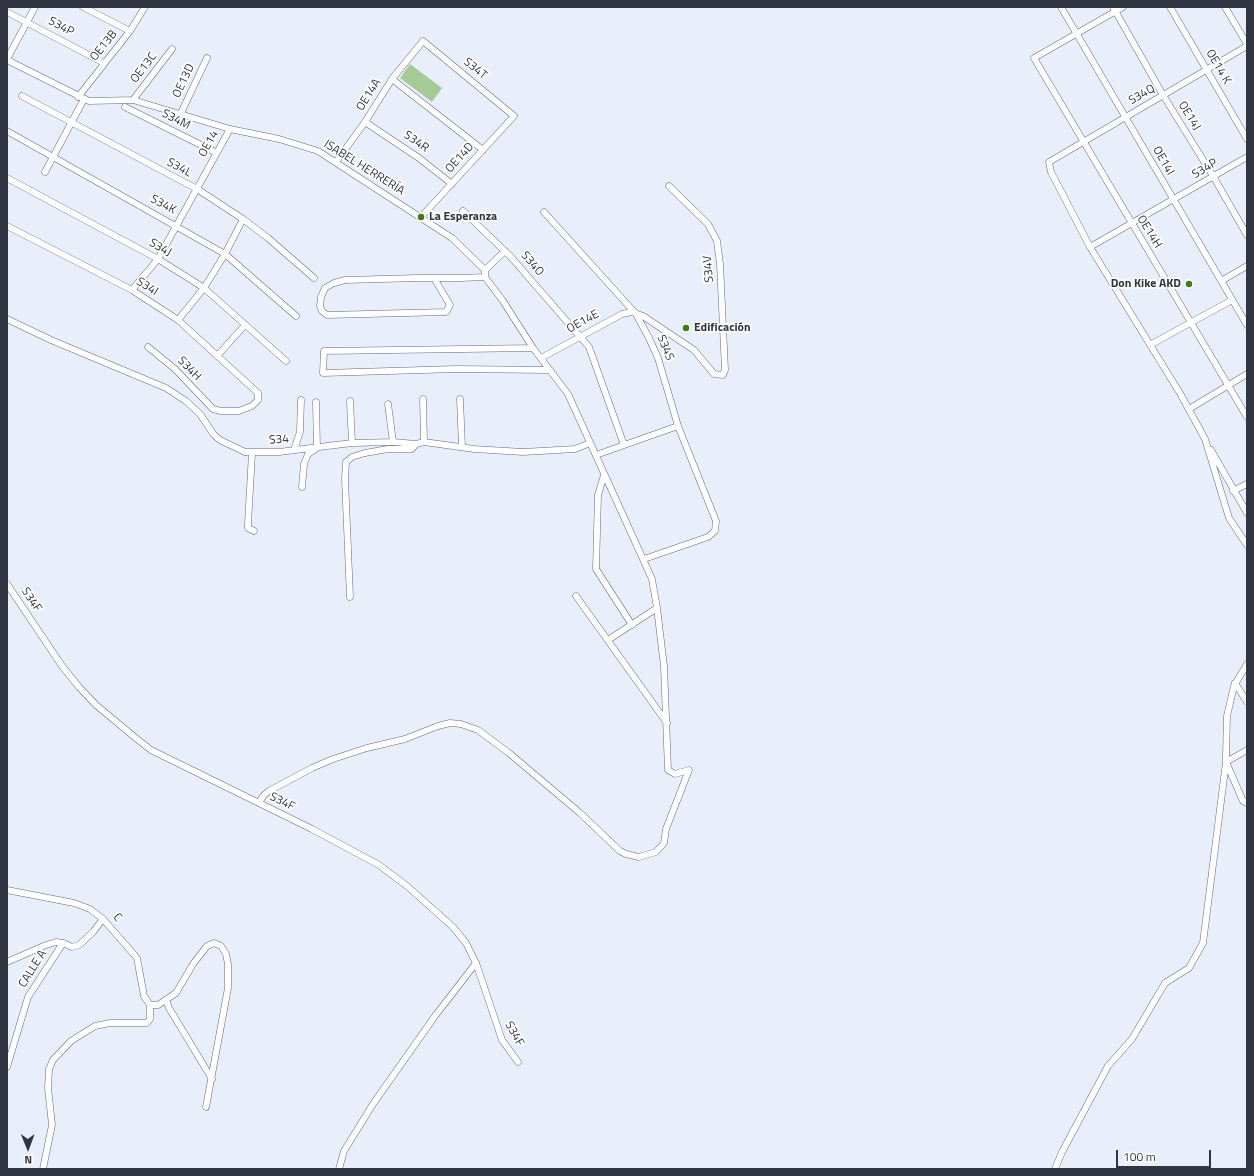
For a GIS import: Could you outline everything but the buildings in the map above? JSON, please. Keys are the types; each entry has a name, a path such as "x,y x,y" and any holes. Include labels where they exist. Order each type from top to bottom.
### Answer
{"street":[{"path":"7,59 34,7"},
{"path":"83,7 130,31"},
{"name":"OE13B","path":"45,172 71,123 81,98 104,63 130,31 145,7"},
{"name":"OE14I","path":"1060,7 1247,325"},
{"path":"1076,34 1115,9 1123,7"},
{"name":"OE14 K","path":"1170,7 1247,139"},
{"path":"1225,7 1247,45"},
{"name":"OE14J","path":"1115,9 1163,95 1213,176 1247,235"},
{"name":"S34P","path":"7,12 104,63"},
{"name":"OE14H","path":"1076,34 1034,58 1131,224 1192,322 1247,417"},
{"name":"OE14A","path":"336,162 365,122 392,79 423,41"},
{"name":"S34T","path":"423,41 514,114"},
{"name":"S34Q","path":"1090,247 1052,172 1049,162 1247,45"},
{"name":"OE13C","path":"133,100 172,49"},
{"name":"OE13D","path":"181,113 207,58"},
{"name":"ISABEL HERRERÍA","path":"7,59 81,98 101,102 133,100 181,113 230,129 300,145 318,151 421,217 465,249 504,301 533,348 568,394 652,579 658,608 667,724 668,770 675,774 689,770 666,829 662,847 647,856 634,856 620,851 580,813 509,753 478,730 461,724 450,723 438,726 405,739 367,748 333,759 306,770 269,791 263,796 259,803"},
{"path":"392,79 483,150"},
{"name":"S34L","path":"22,96 197,190 243,219 268,238 314,278"},
{"name":"S34M","path":"125,107 217,153"},
{"name":"OE14D","path":"421,217 514,117 514,114"},
{"name":"S34R","path":"365,122 419,158 452,184"},
{"name":"OE14","path":"132,290 158,259 230,129"},
{"name":"S34K","path":"7,132 225,254 296,316"},
{"name":"S34P","path":"1090,247 1247,157"},
{"name":"S34J","path":"7,178 158,259 204,288 286,361"},
{"name":"S34V","path":"636,314 643,316 694,350 714,374 723,375 725,370 720,264 717,241 708,224 668,186"},
{"name":"S34O","path":"463,211 505,251 589,347 624,445"},
{"name":"S34S","path":"544,212 636,314 650,338 658,358 678,426 716,521 715,531 708,537 644,560"},
{"path":"178,320 204,288 225,254 243,219"},
{"name":"S34I","path":"7,226 132,290 178,320 258,393"},
{"path":"1090,247 1189,409 1233,491 1247,513"},
{"path":"434,278 450,305 446,312 327,315 322,311 320,306 322,292 330,285 338,281 434,278 485,274 505,251"},
{"path":"1221,281 1247,266"},
{"path":"1150,345 1232,300"},
{"name":"OE14E","path":"541,358 622,314 627,312 636,314"},
{"name":"S34","path":"7,319 52,340 166,388 186,401 200,414 214,435 220,440 239,450 252,453 317,448 352,443 393,442 416,444 424,442 523,452 575,449 590,443"},
{"path":"217,356 244,324"},
{"name":"S34H","path":"148,347 175,369 204,401 213,408 221,411 242,410 256,402 259,398 258,393"},
{"path":"533,348 324,351 323,373 456,369 550,370"},
{"path":"1189,409 1247,374"},
{"path":"423,399 424,442"},
{"path":"460,399 462,447"},
{"path":"294,450 300,432 300,400"},
{"path":"350,401 352,443"},
{"path":"302,487 304,464 308,454 317,448 316,402"},
{"path":"388,404 393,442"},
{"path":"596,455 678,426"},
{"path":"1205,439 1229,518 1247,545"},
{"path":"350,597 345,479 346,462 352,457 365,453 388,449 412,449 416,444"},
{"path":"252,453 248,528 254,531"},
{"path":"604,475 598,495 596,569 632,624"},
{"path":"1233,491 1247,484"},
{"name":"S34F","path":"7,584 62,666 79,687 108,715 151,750 312,829 379,865 407,886 453,928 466,943 476,963 502,1040 518,1062"},
{"path":"576,596 667,724"},
{"path":"608,640 658,608"},
{"path":"1055,1169 1062,1152 1108,1066 1132,1038 1165,983 1189,968 1203,943 1226,762 1227,716 1235,683 1247,664"},
{"path":"1235,683 1246,699"},
{"path":"1226,762 1247,750"},
{"path":"1226,762 1243,802 1247,803"},
{"name":"C","path":"7,890 74,903 90,909 103,919 137,958 144,996 150,1005"},
{"path":"63,943 72,947 78,945 93,932 103,919"},
{"name":"CALLE A","path":"7,962 46,945 56,942 63,943 28,998 7,1067"},
{"path":"43,1169 52,1125 48,1088 50,1069 53,1060 71,1041 95,1026 110,1023 147,1023 150,1019 150,1005 158,1005 176,993 193,964 207,946 214,943 220,946 226,954 228,964 228,988 206,1107"},
{"path":"339,1169 344,1151 373,1104 435,1016 476,963"},
{"path":"166,1000 169,1008 212,1079"}],"green space":[{"path":"410,64 442,88 432,102 400,78"}],"place":[{"name":"La Esperanza","path":"421,217"},
{"name":"Don Kike AKD","path":"1189,284"},
{"name":"Edificación","path":"686,328"}]}
